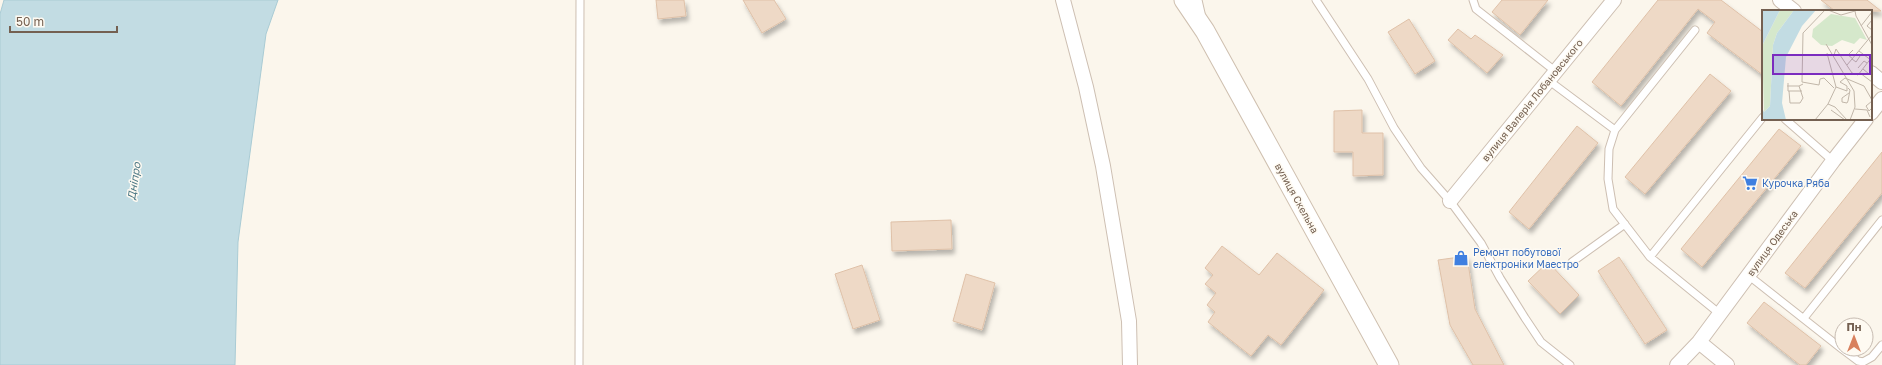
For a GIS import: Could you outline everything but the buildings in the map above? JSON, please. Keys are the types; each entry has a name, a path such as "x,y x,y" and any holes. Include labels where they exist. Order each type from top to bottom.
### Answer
{"street":[{"path":"1063,0 1084,80 1103,166 1129,321 1130,365"},
{"name":"вулиця Скельна","path":"1184,0 1205,31 1389,365"},
{"name":"вулиця Валерія Лобановського","path":"1450,201 1614,0"},
{"path":"1780,0 1793,10"},
{"path":"1872,74 1882,82"},
{"path":"1872,112 1882,99"},
{"name":"вулиця Одеська","path":"1677,365 1700,342 1748,275 1865,120"},
{"path":"1700,342 1727,365"}],"lane":[{"path":"579,365 580,0"},
{"path":"1198,0 1205,31"},
{"path":"1316,0 1368,79 1399,135 1421,168 1450,201 1481,243 1500,278 1541,342 1570,365"},
{"path":"1473,0 1476,9 1615,130"},
{"path":"1694,30 1615,130 1609,149 1608,180 1613,209 1650,257 1720,314"},
{"path":"1650,257 1762,118"},
{"path":"1786,120 1833,161"},
{"path":"1804,318 1882,220"},
{"path":"1572,262 1625,224"},
{"path":"1748,275 1834,342"},
{"path":"1874,355 1882,345"},
{"path":"1853,357 1858,361 1863,362 1872,357"}],"water":[{"name":"Дніпро","path":"4,0 278,0 266,34 238,242 235,365 0,365 0,14"}],"place":[{"name":"Курочка Ряба","path":"1750,183"},
{"name":"Ремонт побутової електроніки Маестро","path":"1461,258"}]}
